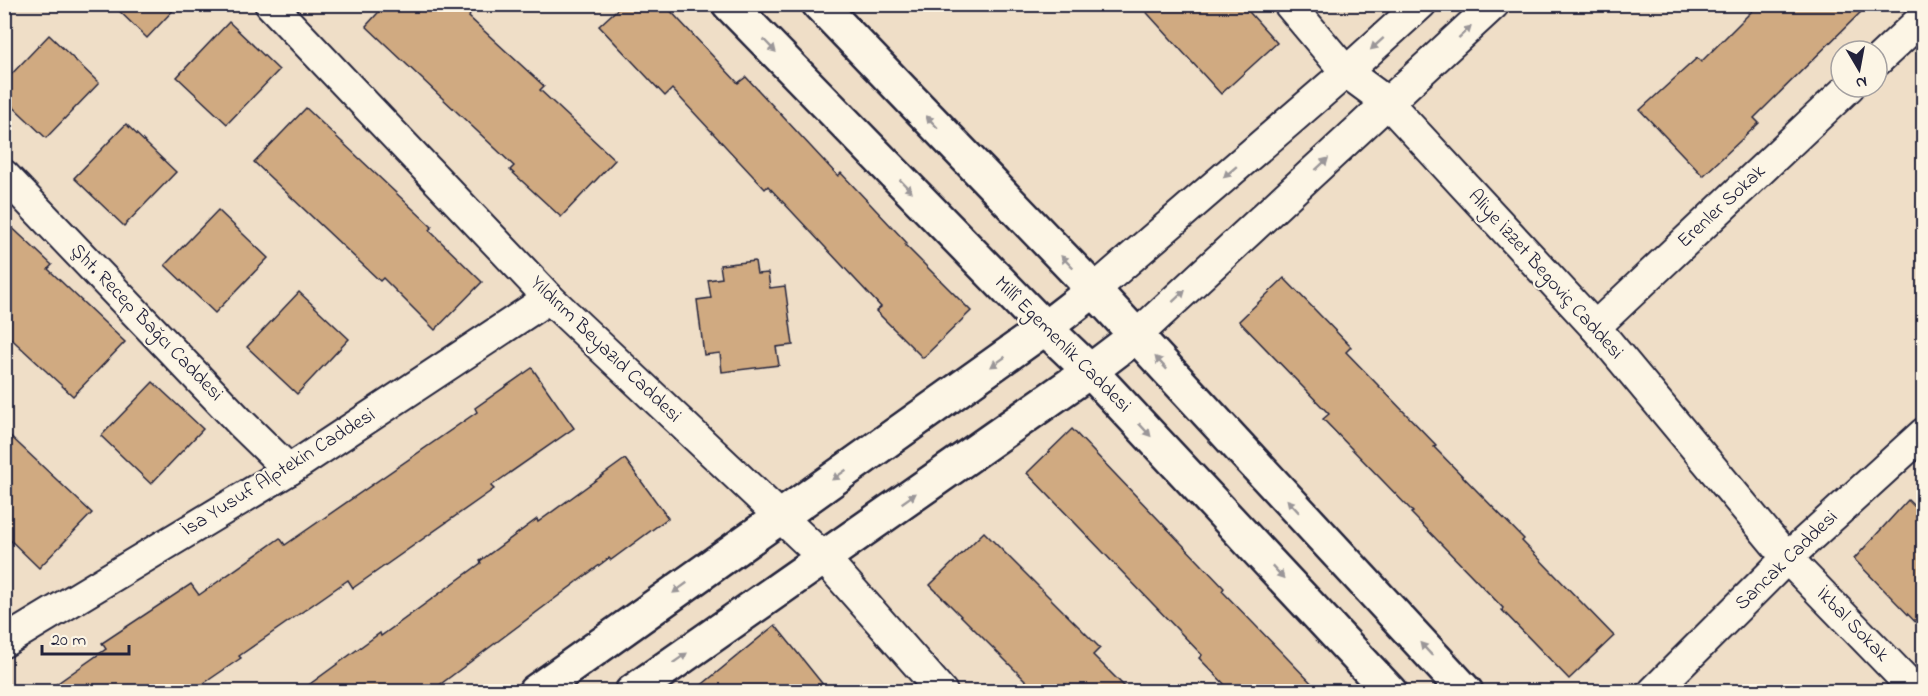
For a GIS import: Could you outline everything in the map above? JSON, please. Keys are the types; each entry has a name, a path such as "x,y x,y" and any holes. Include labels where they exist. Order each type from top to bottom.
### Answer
{"main road":[{"name":"Millî Egemenlik Caddesi","path":"729,4 1090,371 1390,692"},
{"path":"819,4 1094,290 1466,692"},
{"path":"535,692 1046,328 1094,290"},
{"path":"632,692 1090,371 1136,336"}],"street":[{"name":"Yıldırım Beyazıd Caddesi","path":"270,4 549,298 824,558 942,692"},
{"name":"Aliye İzzet Begoviç Caddesi","path":"1289,4 1346,72 1388,103 1595,327 1787,558"},
{"path":"1094,290 1346,72 1420,4"},
{"path":"1136,336 1494,4"},
{"path":"1889,50 1923,17"},
{"name":"Erenler Sokak","path":"1595,327 1836,99"},
{"name":"Şht. Recep Bağcı Caddesi","path":"4,175 241,423 290,470"},
{"name":"İsa Yusuf Alptekin Caddesi","path":"4,642 290,470 549,298"},
{"name":"Sancak Caddesi","path":"1653,692 1787,558 1923,433"},
{"name":"İkbal Sokak","path":"1787,558 1917,692"}],"building":[{"path":"112,4 179,4 147,38"},
{"path":"386,4 459,4 470,15 469,17 544,86 540,90 615,160 561,217 510,170 514,166 366,26"},
{"path":"623,4 664,4 738,83 746,77 838,176 841,173 907,243 905,245 971,311 923,358 876,311 881,307 768,186 765,189 672,89 665,96 599,26"},
{"path":"1139,4 1242,4 1277,43 1221,94"},
{"path":"1759,4 1869,4 1834,39 1829,39 1829,44 1754,118 1759,123 1703,176 1640,110 1697,58 1701,62"},
{"path":"229,22 279,70 227,124 177,77"},
{"path":"49,35 99,83 46,138 4,98 4,82"},
{"path":"306,108 432,227 429,230 482,282 435,330 383,278 380,281 254,162"},
{"path":"126,124 176,172 124,226 74,178"},
{"path":"218,210 268,258 215,313 165,265"},
{"path":"4,220 52,265 48,269 125,342 73,396 4,332"},
{"path":"755,261 757,274 768,273 770,288 785,286 793,345 776,347 779,365 722,372 720,353 704,355 697,300 711,298 708,280 722,278 720,265"},
{"path":"1284,278 1351,347 1346,352 1614,636 1569,679 1323,419 1329,414 1239,321"},
{"path":"299,292 349,339 297,394 247,347"},
{"path":"532,368 574,428 491,486 494,489 353,588 348,580 191,692 45,692 106,649 102,643 191,584 199,595 280,538 285,545 477,412 475,408"},
{"path":"153,382 203,429 151,484 101,436"},
{"path":"1072,429 1224,588 1222,591 1320,692 1232,692 1199,658 1202,655 1027,473"},
{"path":"4,430 92,513 39,568 4,534"},
{"path":"625,459 668,518 611,560 609,558 430,692 299,692 380,633 381,636 537,519 538,522"},
{"path":"1908,500 1923,515 1923,630 1854,559"},
{"path":"984,532 1100,648 1093,655 1130,692 1037,692 930,585"},
{"path":"775,625 829,692 693,692"}]}
